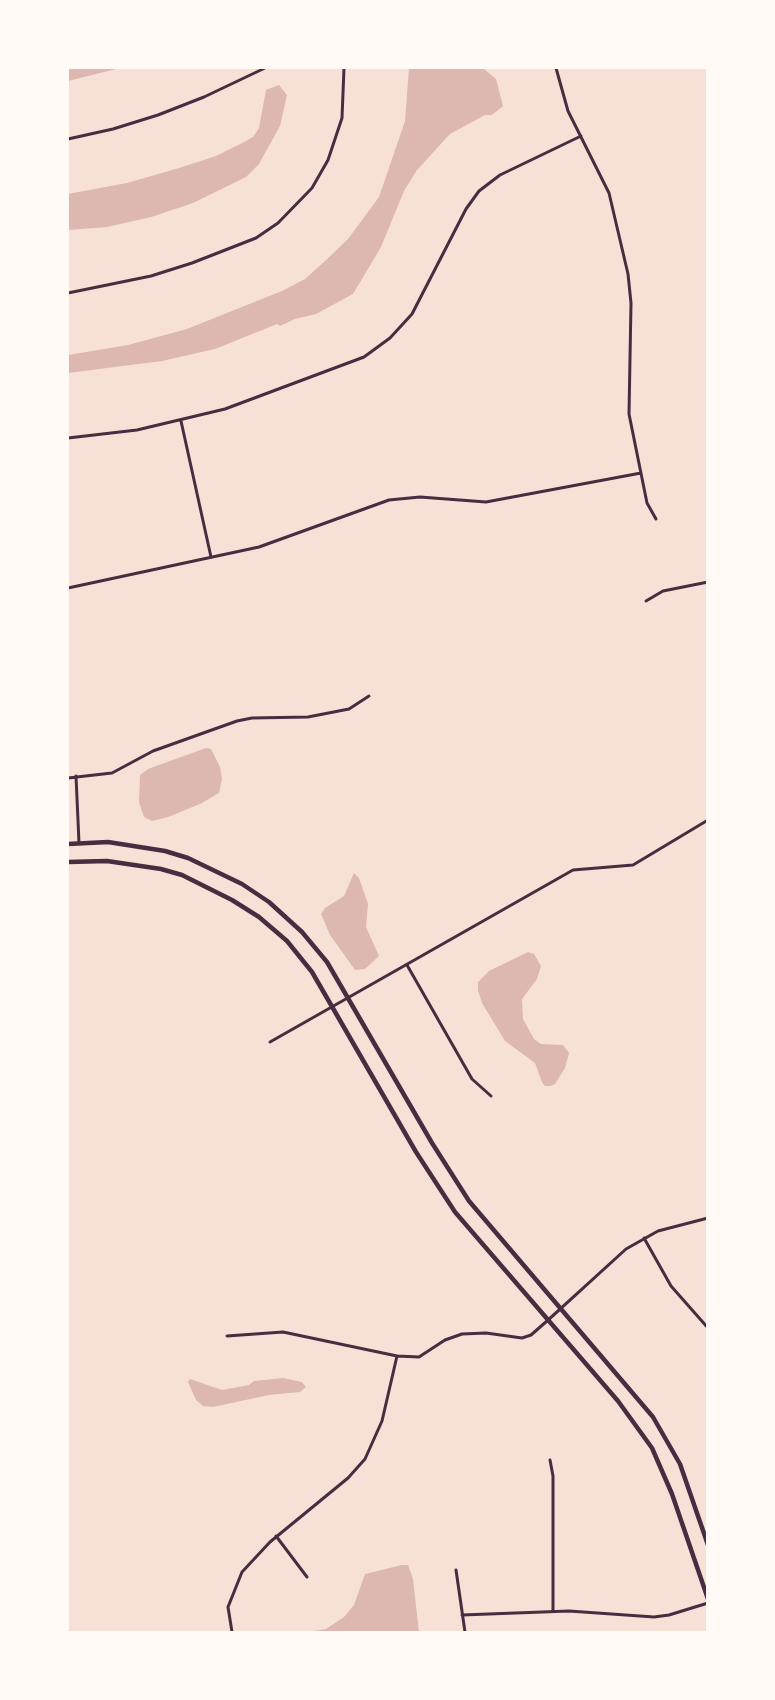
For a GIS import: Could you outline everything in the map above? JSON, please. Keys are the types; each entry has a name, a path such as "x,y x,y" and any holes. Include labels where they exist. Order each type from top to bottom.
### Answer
{"main road":[{"path":"68,844 108,842 165,851 198,862 242,884 269,902 302,932 327,962 452,1175 485,1222 559,1309 632,1389 667,1439 689,1487 708,1545"},
{"path":"68,862 107,861 137,864 182,875 211,888 259,917 287,941 312,972 436,1185 471,1233 618,1401 651,1448 672,1494 708,1601"}],"street":[{"path":"68,139 158,115 204,97 265,68"},
{"path":"68,293 133,280 192,263 256,238 278,223 301,202 328,160 342,118 344,68"},
{"path":"556,68 568,111 609,193 628,274 631,303 628,400 649,510 656,519"},
{"path":"68,438 181,421 225,409 349,364 377,348 412,314 466,208 479,191 500,175 580,136"},
{"path":"181,421 212,556"},
{"path":"68,588 284,540 359,508 389,500 420,497 486,502 641,473"},
{"path":"646,601 663,591 708,582"},
{"path":"68,778 111,773 153,751 237,721 252,718 308,717 349,709 360,704 369,696"},
{"path":"76,776 80,843"},
{"path":"270,1042 573,870 633,865 708,820"},
{"path":"407,965 472,1078 491,1096"},
{"path":"226,1336 283,1332 397,1356 419,1357 445,1340 462,1334 486,1333 522,1338 531,1335 626,1249 644,1238 681,1223 708,1218"},
{"path":"644,1238 671,1286 708,1328"},
{"path":"232,1632 228,1607 242,1572 276,1536 348,1478 365,1459 382,1421 397,1356"},
{"path":"550,1460 553,1476 553,1611"},
{"path":"276,1536 307,1577"},
{"path":"456,1570 465,1632"},
{"path":"462,1615 553,1611 654,1617 669,1615 708,1601"}],"shaded area":[{"path":"68,68 120,68 68,81"},
{"path":"409,68 483,68 496,79 503,106 492,115 485,115 450,134 417,170 404,191 381,247 353,294 316,314 295,319 280,326 277,324 215,349 162,361 68,373 68,355 128,345 187,329 282,291 305,279 348,239 379,197 405,121"},
{"path":"279,85 287,95 280,126 259,164 246,177 193,203 151,217 107,227 68,230 68,194 127,183 179,168 216,156 242,143 253,137 259,128 266,90"},
{"path":"206,748 211,749 220,767 222,779 219,793 200,804 168,817 152,821 144,817 139,802 140,775 148,769"},
{"path":"354,873 359,878 368,904 366,927 379,956 365,969 355,970 330,935 321,914 325,908 344,896"},
{"path":"528,952 534,954 541,966 537,979 522,999 523,1019 534,1039 541,1044 563,1045 569,1053 565,1068 555,1084 551,1086 545,1086 542,1082 535,1063 505,1041 482,1003 478,991 478,982 489,971"},
{"path":"283,1378 302,1382 306,1387 300,1392 269,1395 213,1407 203,1406 196,1400 188,1382 190,1379 222,1390 249,1385 254,1381"},
{"path":"408,1565 413,1579 419,1632 308,1632 326,1629 344,1617 354,1605 365,1574"}]}
